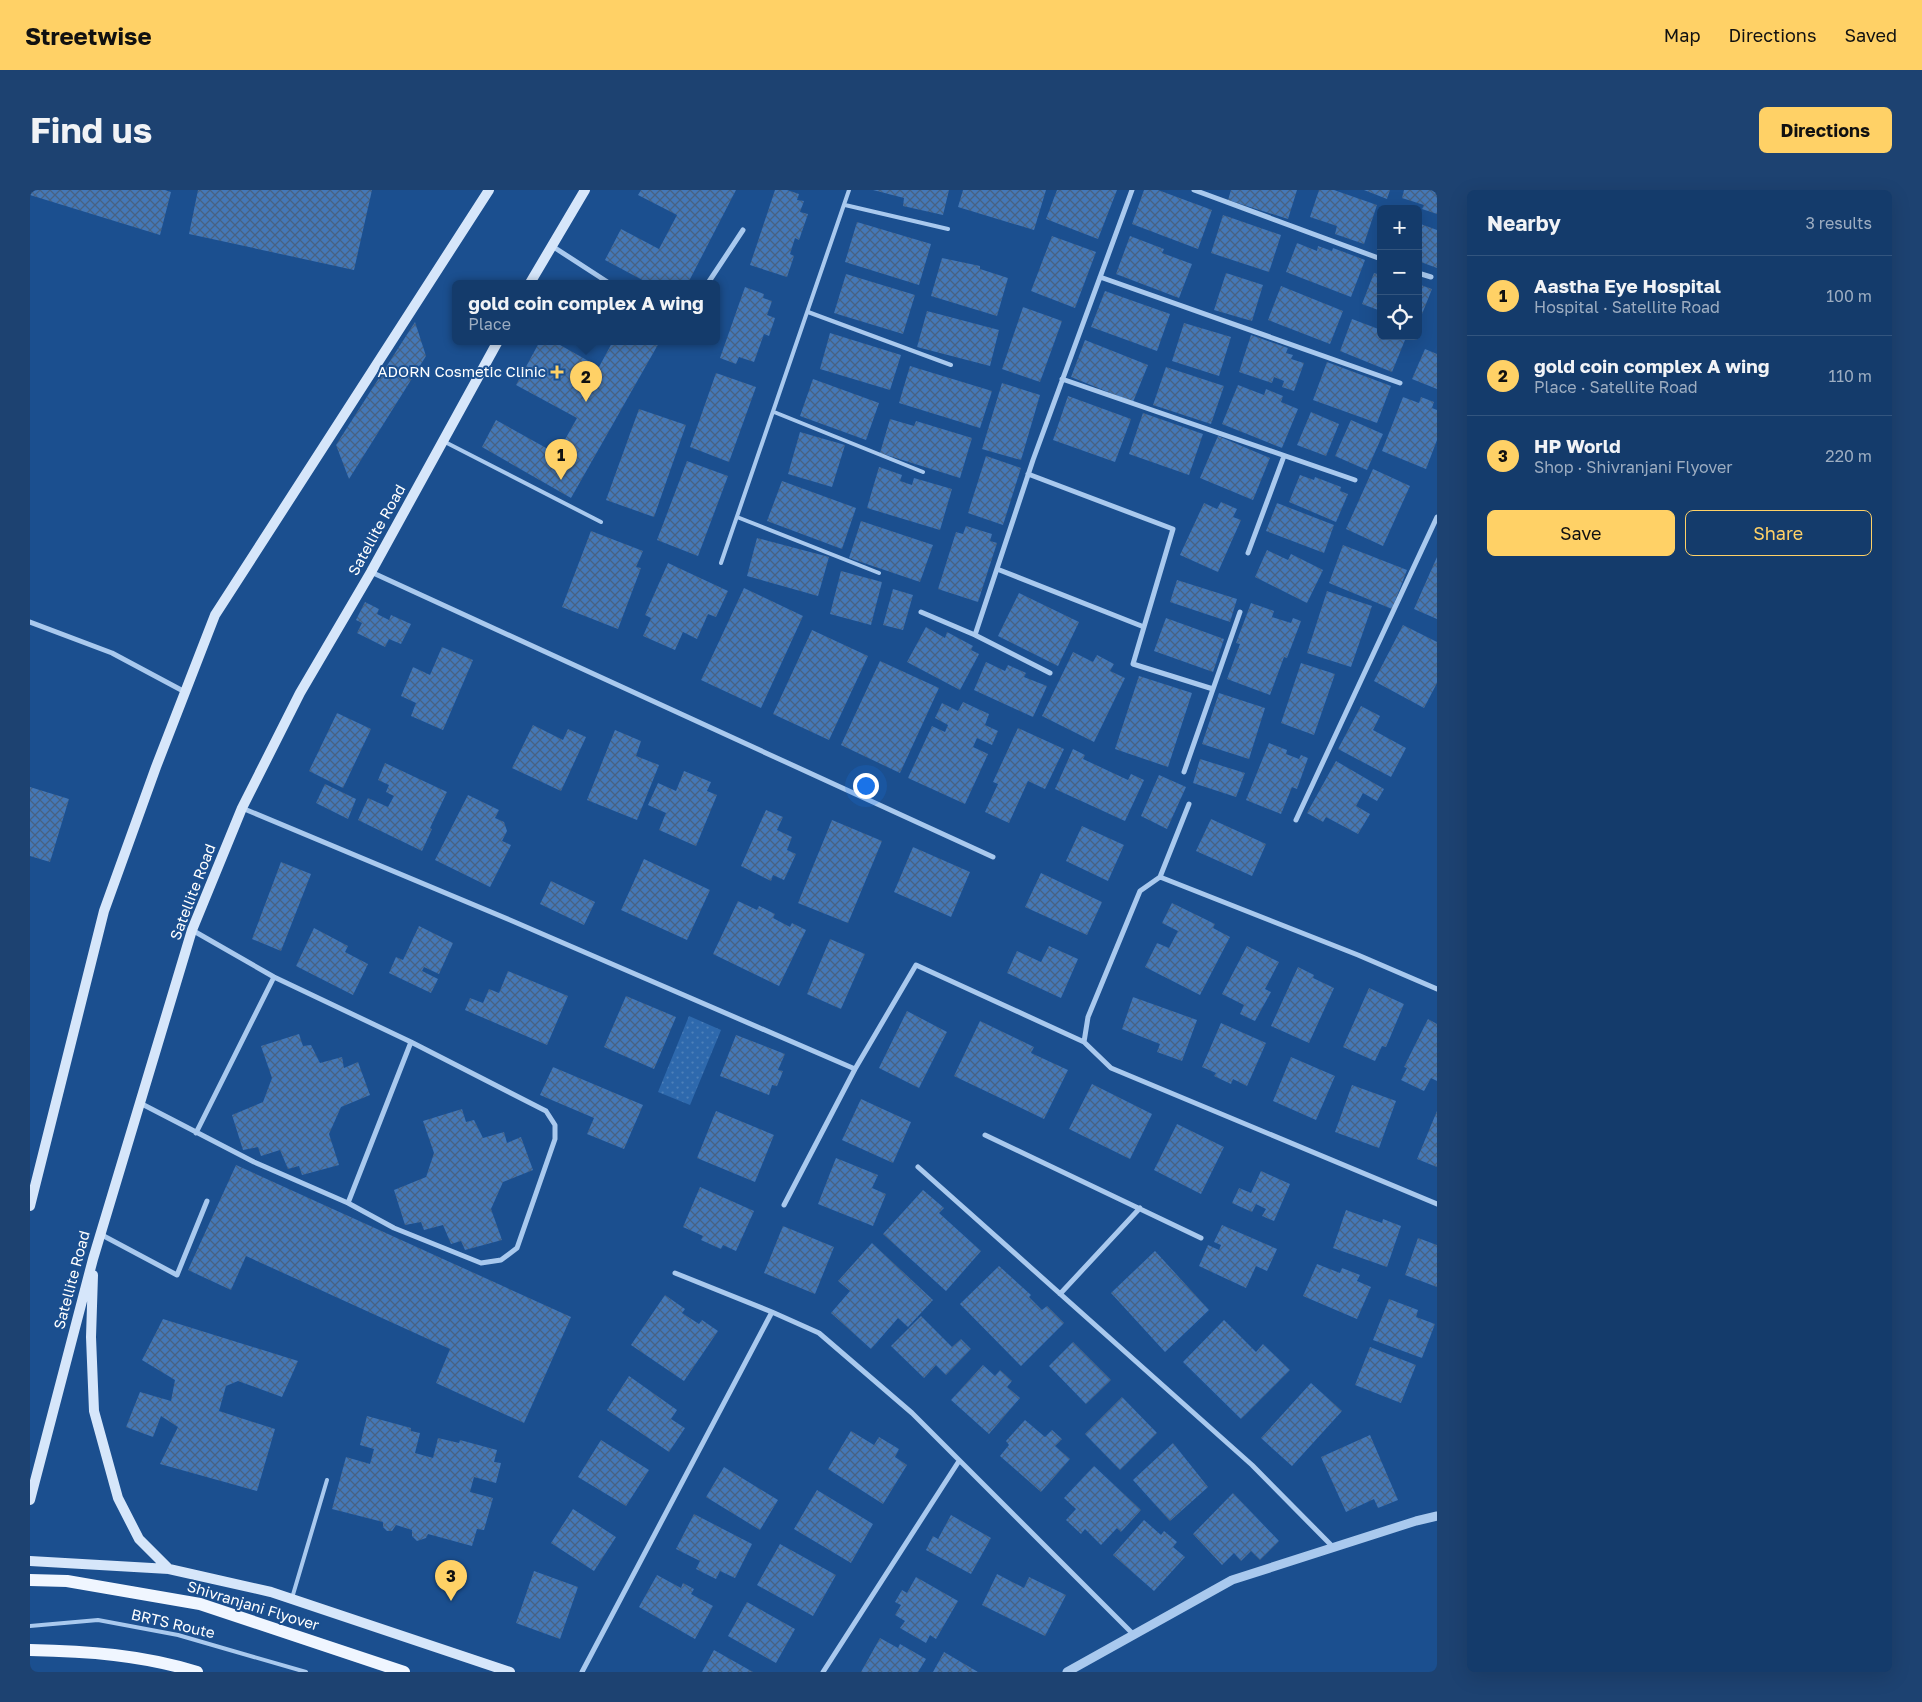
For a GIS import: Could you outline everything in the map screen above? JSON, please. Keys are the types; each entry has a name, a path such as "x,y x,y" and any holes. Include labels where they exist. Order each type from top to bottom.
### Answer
{"main road":[{"path":"30,1206 104,912 215,615 489,190"},
{"path":"532,280 585,190"},
{"name":"Satellite Road","path":"30,1500 100,1234 192,930 242,808 300,693 371,572 496,345"},
{"path":"93,1259 91,1337 94,1411 118,1498 139,1539 169,1569"},
{"path":"30,1561 169,1569 271,1592 510,1672"},
{"name":"Shivranjani Flyover","path":"30,1580 67,1581 200,1604 404,1672"},
{"path":"30,1650 82,1651 136,1657 197,1672"}],"street":[{"path":"975,635 1028,474 1132,190"},
{"path":"1194,190 1377,258"},
{"path":"710,280 743,230"},
{"path":"552,246 604,280"},
{"path":"1422,274 1431,277"},
{"path":"1100,277 1400,383"},
{"path":"1062,379 1355,480"},
{"path":"1248,552 1284,456"},
{"path":"1028,474 1173,528 1133,664 1213,689"},
{"path":"1296,820 1437,517"},
{"path":"996,569 1144,627"},
{"path":"371,572 993,857"},
{"path":"921,612 975,635 1050,673"},
{"path":"1184,772 1240,612"},
{"path":"30,622 112,653 185,692"},
{"path":"1084,1042 1088,1017 1140,891 1160,877 1188,804"},
{"path":"242,808 519,924 856,1069"},
{"path":"1160,877 1358,955 1437,989"},
{"path":"140,1103 254,1162 348,1204 394,1228 481,1263 501,1260 517,1248 555,1140 555,1125 546,1111 411,1042 274,976 192,930"},
{"path":"784,1205 856,1069 916,965 1084,1042 1111,1068 1437,1204"},
{"path":"196,1133 274,976"},
{"path":"348,1204 411,1042"},
{"path":"985,1135 1201,1238"},
{"path":"918,1167 1252,1466 1333,1547"},
{"path":"100,1234 178,1275 207,1201"},
{"path":"1060,1294 1140,1208"},
{"path":"675,1273 819,1333 912,1413 1133,1634"},
{"path":"582,1672 772,1312"},
{"path":"823,1672 959,1461"},
{"path":"1067,1672 1232,1580 1416,1520 1437,1516"}],"lane":[{"path":"721,563 849,190"},
{"path":"845,205 948,229"},
{"path":"808,312 951,365"},
{"path":"774,412 923,472"},
{"path":"442,441 601,522"},
{"path":"737,517 879,574"},
{"path":"292,1599 326,1480"},
{"name":"BRTS Route","path":"31,1627 98,1620 178,1635 306,1672"}],"shaded area":[{"path":"689,1016 721,1030 690,1105 658,1092"}],"building":[{"path":"30,190 165,190 171,192 160,235 30,195"},
{"path":"198,190 372,190 354,270 189,234"},
{"path":"641,190 736,190 690,280 642,280 605,260 621,229 659,249 677,215 638,195"},
{"path":"775,190 787,190 799,194 797,200 804,201 800,212 808,214 799,240 795,238 790,254 794,256 787,277 750,265"},
{"path":"873,190 949,190 943,215 903,206 904,198"},
{"path":"963,190 1046,190 1034,230 958,207"},
{"path":"1057,190 1117,190 1098,239 1046,219"},
{"path":"1144,190 1158,190 1212,210 1198,249 1132,224"},
{"path":"1231,190 1297,190 1288,219 1228,200"},
{"path":"1319,190 1334,190 1377,205 1364,244 1335,234 1337,226 1310,217"},
{"path":"1364,190 1390,190 1387,199"},
{"path":"1404,190 1437,190 1437,214 1422,209 1424,205 1402,198"},
{"path":"1223,215 1281,235 1269,272 1211,253"},
{"path":"857,222 931,244 919,285 845,262"},
{"path":"1422,224 1437,230 1437,268 1422,262"},
{"path":"1052,236 1096,252 1075,308 1031,291"},
{"path":"1130,236 1164,249 1162,253 1192,264 1179,298 1116,274"},
{"path":"1297,243 1317,251 1318,246 1332,251 1333,248 1365,260 1351,297 1286,272"},
{"path":"942,258 980,266 980,269 1008,278 997,316 931,296"},
{"path":"1226,273 1263,285 1252,321 1214,310"},
{"path":"1374,273 1377,274 1377,310 1362,304"},
{"path":"846,274 915,295 903,334 834,313"},
{"path":"1422,285 1432,289 1422,314"},
{"path":"1281,286 1343,311 1330,344 1268,320"},
{"path":"745,287 764,294 763,298 772,301 767,315 775,318 769,336 764,334 754,362 739,357 736,364 720,358"},
{"path":"1105,291 1170,314 1157,351 1091,327"},
{"path":"1023,307 1062,321 1040,382 1002,369"},
{"path":"927,311 999,330 990,366 917,347"},
{"path":"1352,319 1377,328 1377,340 1405,340 1392,372 1340,351"},
{"path":"415,322 426,356 349,479 336,445"},
{"path":"1184,323 1231,337 1219,376 1172,361"},
{"path":"830,333 901,355 890,390 820,369"},
{"path":"1251,335 1288,348 1286,353 1293,355 1291,359 1304,363 1294,391 1282,387 1284,381 1274,377 1272,383 1239,372"},
{"path":"1085,340 1148,365 1133,402 1071,377"},
{"path":"538,345 560,345 599,367 611,345 658,345 571,498 482,447 496,420 557,454 577,418 516,385"},
{"path":"1425,349 1437,354 1437,389 1412,379"},
{"path":"1327,362 1391,386 1377,423 1313,400"},
{"path":"910,366 992,391 980,428 899,403"},
{"path":"1166,367 1224,386 1211,424 1153,405"},
{"path":"716,373 756,387 729,462 690,447"},
{"path":"813,379 879,403 866,440 800,416"},
{"path":"1002,383 1040,395 1021,460 982,449"},
{"path":"1238,385 1264,395 1266,389 1283,396 1281,402 1298,409 1282,448 1222,424"},
{"path":"1068,396 1131,419 1115,462 1053,440"},
{"path":"1403,397 1419,403 1421,397 1434,402 1432,408 1437,410 1437,440 1426,469 1382,451"},
{"path":"639,409 686,425 654,517 606,500"},
{"path":"1311,412 1339,424 1326,456 1297,445"},
{"path":"1143,413 1203,434 1189,475 1129,454"},
{"path":"890,419 914,426 916,421 972,438 960,478 880,453"},
{"path":"1351,420 1383,434 1367,470 1335,456"},
{"path":"800,432 845,445 832,487 788,474"},
{"path":"1218,436 1270,458 1253,500 1200,478"},
{"path":"986,456 1021,468 1003,525 968,513"},
{"path":"687,461 728,476 698,556 657,540"},
{"path":"879,467 902,475 900,481 912,485 914,478 952,489 940,530 867,508"},
{"path":"1373,469 1410,486 1383,546 1346,529"},
{"path":"1300,475 1314,480 1315,477 1341,487 1340,491 1348,494 1336,522 1289,502"},
{"path":"782,481 856,508 842,549 767,521"},
{"path":"1221,502 1237,509 1233,517 1241,520 1218,572 1180,555 1204,503 1217,509"},
{"path":"1277,503 1334,525 1324,553 1266,531"},
{"path":"861,521 933,545 920,582 849,558"},
{"path":"966,526 992,534 990,541 997,543 978,602 938,589 956,532 963,534"},
{"path":"591,531 643,551 636,567 641,568 618,629 562,607"},
{"path":"757,538 829,557 818,596 747,576"},
{"path":"1343,545 1407,570 1392,609 1329,583"},
{"path":"1267,550 1288,560 1291,554 1323,570 1307,603 1255,577"},
{"path":"1437,557 1437,619 1414,609"},
{"path":"668,563 728,591 716,617 708,614 697,639 683,632 675,650 643,636 651,618 645,615"},
{"path":"841,571 882,582 871,625 830,614"},
{"path":"1177,580 1237,599 1230,622 1170,602"},
{"path":"744,588 803,616 761,708 701,680"},
{"path":"893,589 913,595 903,630 883,625"},
{"path":"1327,591 1372,606 1351,667 1307,653"},
{"path":"1019,593 1079,622 1058,666 998,636"},
{"path":"365,602 379,609 377,614 389,620 391,615 411,624 401,644 389,639 385,647 357,633 362,623 356,620"},
{"path":"1251,603 1274,611 1272,617 1291,623 1293,618 1301,621 1287,658 1284,657 1270,695 1227,679 1240,644 1236,643"},
{"path":"1166,618 1224,639 1213,672 1154,651"},
{"path":"1403,625 1437,642 1437,683 1424,708 1374,681"},
{"path":"926,627 945,638 947,632 973,646 971,650 979,654 960,690 907,662"},
{"path":"812,630 868,656 829,740 773,714"},
{"path":"442,647 473,660 443,730 411,716 416,703 401,696 413,667 430,675"},
{"path":"1073,652 1093,662 1097,655 1114,664 1110,671 1125,678 1094,742 1042,716"},
{"path":"880,661 939,688 900,773 841,745"},
{"path":"986,662 1005,671 1008,665 1026,673 1024,677 1047,686 1033,717 974,690"},
{"path":"1301,663 1335,674 1314,735 1281,723"},
{"path":"1139,676 1192,693 1168,767 1115,749"},
{"path":"1219,693 1265,708 1249,759 1202,744"},
{"path":"963,702 989,714 985,725 998,731 992,745 977,738 973,747 988,754 965,804 908,778 932,726 945,732 948,725 935,718 942,703 958,711"},
{"path":"1361,706 1380,716 1373,730 1406,748 1391,777 1338,749"},
{"path":"337,713 371,729 343,788 309,771"},
{"path":"533,725 563,740 568,729 586,737 561,791 512,768"},
{"path":"1018,728 1064,749 1045,789 1028,781 1009,823 985,812 998,784 993,782"},
{"path":"615,730 641,741 636,756 659,765 637,820 587,800"},
{"path":"1269,743 1287,750 1286,754 1299,759 1301,755 1308,758 1297,789 1292,787 1281,814 1246,800"},
{"path":"1073,749 1085,755 1083,759 1128,780 1131,774 1144,780 1125,821 1055,789"},
{"path":"1200,759 1245,773 1236,797 1193,783"},
{"path":"1336,761 1384,789 1377,801 1363,793 1356,806 1370,814 1358,834 1326,817 1323,822 1307,813"},
{"path":"385,763 447,792 430,828 432,829 422,851 358,820 368,798 388,807 394,796 386,792 389,785 378,780"},
{"path":"684,771 711,782 707,791 717,795 696,846 659,830 666,813 648,805 658,783 676,791"},
{"path":"1159,775 1186,787 1167,829 1141,816"},
{"path":"325,784 356,799 348,819 316,803"},
{"path":"30,787 69,799 50,862 30,856"},
{"path":"468,795 499,810 495,818 504,822 507,831 502,841 511,845 490,887 435,860"},
{"path":"766,810 783,817 777,830 792,837 787,850 796,854 784,880 773,875 771,881 741,866"},
{"path":"1211,819 1266,844 1252,876 1196,851"},
{"path":"832,820 882,841 848,923 798,903"},
{"path":"1082,826 1124,845 1108,881 1066,861"},
{"path":"913,847 970,872 951,917 894,892"},
{"path":"644,859 710,890 687,940 621,910"},
{"path":"281,862 311,874 281,951 252,939"},
{"path":"1041,873 1102,902 1087,935 1025,907"},
{"path":"551,881 595,902 584,925 540,904"},
{"path":"738,901 757,910 759,906 775,914 773,918 790,927 792,923 806,930 779,986 713,954"},
{"path":"1172,903 1215,924 1213,928 1230,937 1200,995 1145,967 1157,943 1169,948 1178,931 1162,923"},
{"path":"419,926 453,943 439,974 424,967 422,971 438,979 431,993 389,973 396,957 403,960"},
{"path":"314,928 348,946 345,952 368,964 353,995 296,966"},
{"path":"830,939 865,954 841,1009 807,994"},
{"path":"1049,946 1078,959 1061,998 1007,973 1017,951 1041,962"},
{"path":"1247,946 1279,962 1265,989 1271,992 1255,1021 1240,1014 1244,1005 1222,994"},
{"path":"1298,967 1314,975 1313,978 1334,988 1309,1043 1271,1026"},
{"path":"508,971 568,996 547,1045 465,1010 470,998 483,1003 489,989 499,993"},
{"path":"1369,988 1404,1004 1386,1047 1382,1046 1375,1061 1343,1047"},
{"path":"626,996 676,1017 654,1069 604,1047"},
{"path":"1133,997 1197,1020 1182,1061 1157,1052 1160,1044 1122,1029"},
{"path":"907,1011 947,1032 919,1088 879,1068"},
{"path":"1428,1019 1437,1024 1437,1081 1431,1078 1424,1091 1401,1080 1407,1068 1404,1067"},
{"path":"980,1021 1034,1047 1031,1053 1068,1070 1044,1119 954,1076"},
{"path":"1221,1023 1266,1043 1247,1086 1233,1079 1231,1084 1214,1076 1216,1073 1202,1067"},
{"path":"299,1034 303,1046 311,1045 320,1063 342,1057 344,1068 358,1062 370,1095 341,1107 329,1134 339,1165 302,1175 299,1166 288,1169 280,1150 261,1156 258,1147 243,1150 232,1115 263,1102 272,1078 261,1046"},
{"path":"736,1035 785,1054 778,1070 783,1071 777,1086 772,1085 769,1095 720,1076"},
{"path":"1291,1057 1335,1076 1316,1120 1273,1101"},
{"path":"553,1067 643,1105 624,1149 587,1134 594,1118 540,1095"},
{"path":"1092,1084 1152,1114 1130,1159 1069,1129"},
{"path":"1352,1085 1396,1101 1379,1148 1335,1132"},
{"path":"861,1099 911,1122 893,1163 842,1140"},
{"path":"462,1109 466,1122 474,1120 483,1138 504,1132 507,1143 521,1137 533,1170 503,1182 491,1209 502,1240 465,1250 461,1241 451,1244 443,1225 424,1230 421,1222 405,1225 394,1190 426,1177 434,1153 423,1121"},
{"path":"716,1111 774,1135 755,1182 697,1158"},
{"path":"1437,1111 1437,1167 1417,1159"},
{"path":"1177,1124 1224,1147 1201,1194 1154,1170"},
{"path":"836,1158 878,1175 872,1188 886,1194 873,1226 818,1204"},
{"path":"236,1165 571,1317 524,1423 436,1383 450,1349 246,1256 231,1290 188,1270"},
{"path":"1261,1171 1290,1184 1274,1221 1262,1216 1266,1209 1256,1204 1252,1212 1232,1203 1239,1188 1251,1193"},
{"path":"700,1187 754,1211 736,1251 723,1245 721,1249 701,1240 703,1236 683,1227"},
{"path":"923,1190 944,1208 939,1213 981,1251 946,1291 883,1234"},
{"path":"1346,1210 1382,1223 1383,1219 1401,1226 1387,1267 1333,1248"},
{"path":"1222,1225 1277,1249 1267,1271 1256,1266 1246,1288 1199,1266 1208,1245 1219,1250 1221,1245 1214,1242"},
{"path":"783,1226 834,1247 815,1294 764,1273"},
{"path":"1418,1238 1437,1245 1437,1287 1405,1275"},
{"path":"872,1243 933,1300 908,1327 898,1318 871,1349 831,1313 850,1291 838,1281"},
{"path":"1155,1251 1209,1310 1165,1352 1111,1293"},
{"path":"1317,1264 1340,1273 1342,1268 1360,1275 1357,1281 1371,1287 1357,1319 1303,1296"},
{"path":"999,1266 1031,1295 1029,1297 1042,1310 1047,1306 1064,1323 1021,1366 960,1304"},
{"path":"665,1295 685,1309 682,1313 699,1324 702,1320 718,1331 684,1381 631,1345"},
{"path":"1389,1299 1418,1310 1416,1317 1435,1324 1422,1358 1373,1340"},
{"path":"921,1316 952,1347 961,1339 971,1349 946,1375 936,1365 924,1378 891,1346"},
{"path":"163,1319 298,1361 282,1397 238,1381 226,1386 219,1411 275,1429 257,1491 160,1464 178,1427 161,1416 153,1437 126,1427 140,1392 171,1401 175,1380 142,1360"},
{"path":"1224,1320 1256,1352 1263,1344 1290,1370 1241,1419 1183,1362"},
{"path":"1073,1342 1111,1380 1086,1404 1049,1366"},
{"path":"1370,1347 1416,1365 1401,1403 1355,1385"},
{"path":"983,1365 995,1376 1000,1370 1012,1381 1007,1387 1020,1398 989,1434 951,1400"},
{"path":"629,1376 677,1410 671,1419 685,1428 669,1452 607,1410"},
{"path":"1311,1383 1342,1411 1292,1466 1261,1438"},
{"path":"1122,1397 1157,1433 1120,1470 1085,1434"},
{"path":"367,1416 411,1428 411,1431 420,1433 415,1453 433,1458 438,1438 459,1443 460,1440 497,1450 494,1462 501,1463 496,1483 474,1477 470,1492 493,1498 484,1530 477,1529 472,1546 428,1534 426,1538 417,1541 412,1536 412,1530 396,1525 392,1531 387,1531 383,1527 383,1522 332,1509 346,1457 370,1464 374,1449 360,1445"},
{"path":"1025,1420 1045,1437 1052,1430 1062,1439 1055,1446 1070,1459 1041,1492 1000,1456 1009,1445 1006,1441"},
{"path":"851,1431 874,1445 879,1437 899,1449 895,1457 907,1465 883,1504 828,1469"},
{"path":"1370,1435 1398,1500 1378,1508 1374,1499 1346,1512 1321,1457"},
{"path":"601,1440 649,1470 626,1506 578,1477"},
{"path":"1173,1443 1208,1487 1170,1521 1133,1480"},
{"path":"1094,1466 1141,1510 1121,1532 1117,1528 1101,1545 1085,1529 1081,1534 1066,1520 1076,1509 1064,1498"},
{"path":"724,1467 778,1500 760,1530 706,1497"},
{"path":"817,1490 873,1524 851,1563 794,1529"},
{"path":"1233,1493 1279,1541 1260,1560 1251,1551 1241,1561 1234,1553 1222,1565 1193,1534"},
{"path":"573,1509 616,1537 594,1571 551,1543"},
{"path":"694,1514 752,1544 735,1578 720,1571 716,1579 696,1569 700,1561 676,1549"},
{"path":"951,1515 991,1538 971,1574 926,1550 933,1536 938,1539"},
{"path":"1144,1520 1161,1535 1164,1531 1177,1542 1173,1547 1185,1557 1154,1591 1113,1555"},
{"path":"780,1544 836,1575 813,1616 757,1585"},
{"path":"534,1571 578,1587 560,1639 516,1623"},
{"path":"997,1574 1024,1588 1029,1577 1066,1595 1045,1636 982,1605"},
{"path":"657,1575 681,1588 683,1583 694,1589 691,1594 713,1606 695,1639 639,1607"},
{"path":"916,1577 958,1601 936,1639 930,1635 926,1643 900,1628 905,1621 895,1615 901,1605 895,1602 902,1590 907,1593"},
{"path":"747,1602 795,1629 776,1663 728,1636"},
{"path":"880,1638 898,1648 900,1644 926,1659 918,1672 861,1672"},
{"path":"714,1650 753,1672 702,1672"},
{"path":"944,1652 978,1672 933,1672"}],"place":[{"name":"ADORN Cosmetic Clinic","path":"557,372"},
{"name":"gold coin complex A wing","path":"586,402"},
{"name":"Aastha Eye Hospital","path":"561,480"},
{"name":"HP World","path":"451,1601"}]}
